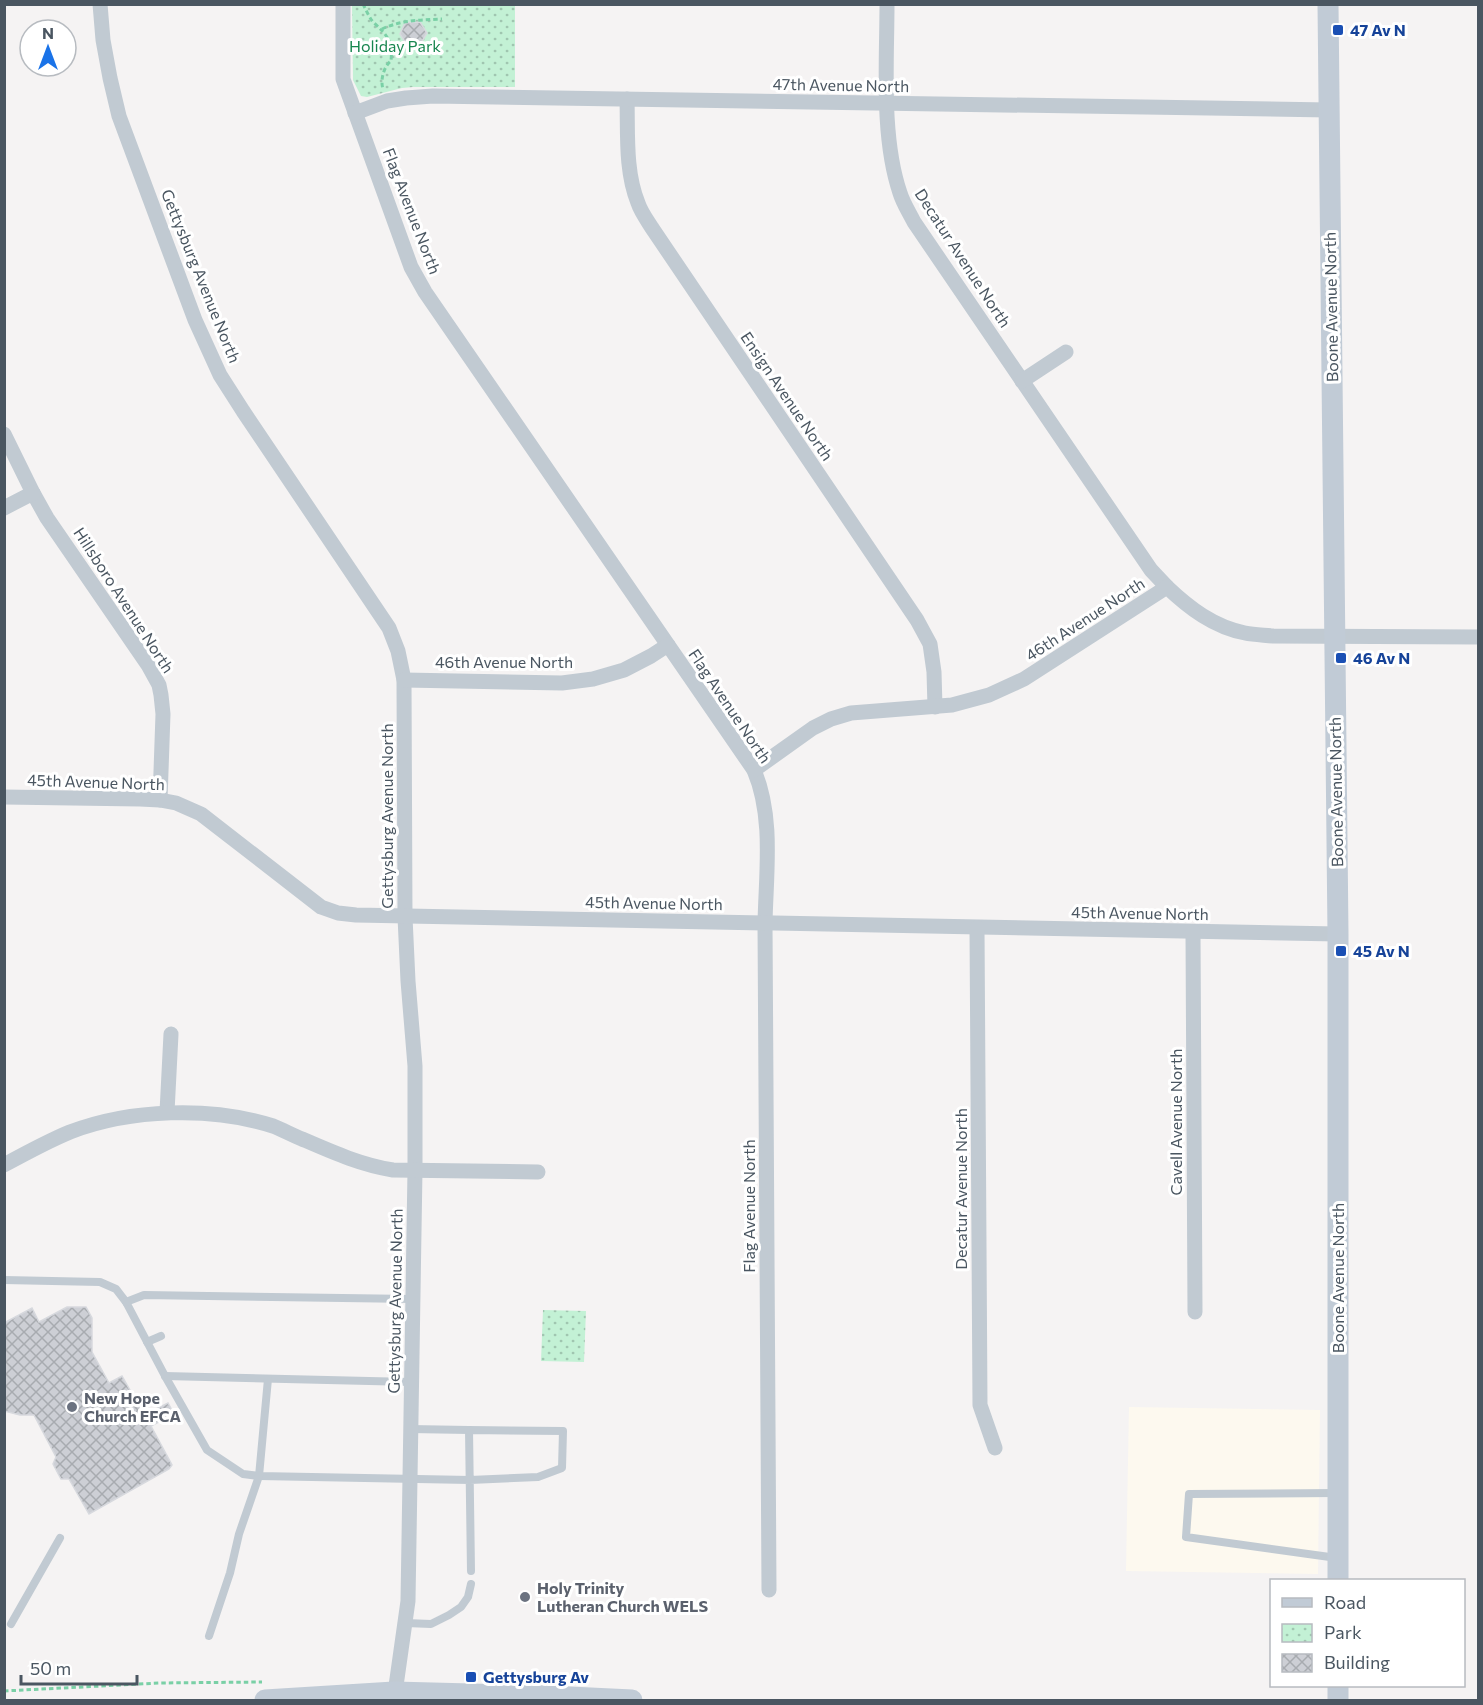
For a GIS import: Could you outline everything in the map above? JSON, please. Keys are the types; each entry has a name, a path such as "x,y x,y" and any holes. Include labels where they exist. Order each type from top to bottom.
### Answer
{"street":[{"name":"Gettysburg Avenue North","path":"100,4 103,40 119,116 195,320 220,375 237,402 389,628 398,651 404,680 405,917 416,1066 415,1170 408,1601 394,1696"},
{"name":"Flag Avenue North","path":"343,4 343,79 411,267 425,292 754,770 765,804 767,822 765,923 769,1590"},
{"name":"Decatur Avenue North","path":"886,4 887,104 892,166 900,195 914,222 1022,381 1151,570 1167,587"},
{"name":"Boone Avenue North","path":"1328,4 1338,934 1338,1579"},
{"name":"47th Avenue North","path":"355,113 387,101 434,96 1329,110"},
{"name":"Ensign Avenue North","path":"627,99 628,150 631,177 638,204 658,238 917,620 930,644 935,707"},
{"path":"1022,381 1066,352"},
{"name":"Hillsboro Avenue North","path":"4,434 47,518 148,665 159,685 163,714 160,800"},
{"path":"4,508 33,494"},
{"name":"46th Avenue North","path":"754,770 813,728 831,719 851,713 952,705 989,695 1024,680 1167,587 1189,607 1215,623 1243,633 1273,636 1479,637"},
{"name":"46th Avenue North","path":"404,680 572,682 624,670 668,645"},
{"name":"45th Avenue North","path":"4,797 160,800 176,804 201,814 321,906 338,913 405,917 1338,934"},
{"name":"Decatur Avenue North","path":"977,928 980,1405 995,1448"},
{"name":"Cavell Avenue North","path":"1192,932 1195,1312"},
{"path":"167,1112 171,1034"},
{"path":"4,1165 70,1132 116,1119 167,1112 242,1118 274,1127 373,1167 393,1170 538,1172"},
{"path":"264,1691 394,1696 539,1696 632,1701"}],"lane":[{"path":"4,1280 100,1282 116,1289 126,1302 207,1450 243,1474 470,1480 538,1477 562,1468 563,1431 410,1429"},
{"path":"126,1302 144,1295 413,1299"},
{"path":"147,1342 161,1336"},
{"path":"165,1376 411,1382"},
{"path":"209,1636 259,1476 268,1378"},
{"path":"469,1430 471,1571"},
{"path":"1338,1493 1189,1494 1186,1537 1338,1558"},
{"path":"11,1624 60,1538"},
{"path":"406,1623 431,1624 449,1615 468,1597 471,1584"}],"path":[{"path":"363,4 372,21 382,29 392,46 391,61 382,78 387,101"},
{"path":"382,29 411,20 442,19"},
{"path":"4,1691 159,1683 264,1691"}],"shaded area":[{"path":"1129,1407 1320,1410 1318,1574 1126,1571"}],"green space":[{"name":"Holiday Park","path":"352,5 515,5 515,87 413,87 367,97 361,96 353,80"},
{"path":"543,1310 586,1311 584,1362 541,1361"}],"building":[{"path":"420,22 427,33 420,45 407,45 400,34 405,23"},
{"name":"New Hope Church EFCA","path":"67,1307 86,1307 92,1318 92,1352 109,1383 122,1376 144,1415 168,1403 174,1414 151,1426 172,1465 169,1469 89,1514 69,1479 61,1479 53,1464 56,1457 34,1415 20,1415 4,1411 4,1323 32,1308 39,1322"}],"place":[{"name":"47 Av N","path":"1338,30"},
{"name":"46 Av N","path":"1341,658"},
{"name":"45 Av N","path":"1341,951"},
{"name":"New Hope Church EFCA","path":"72,1407"},
{"name":"Holy Trinity Lutheran Church WELS","path":"525,1597"},
{"name":"Gettysburg Av","path":"471,1677"}]}
